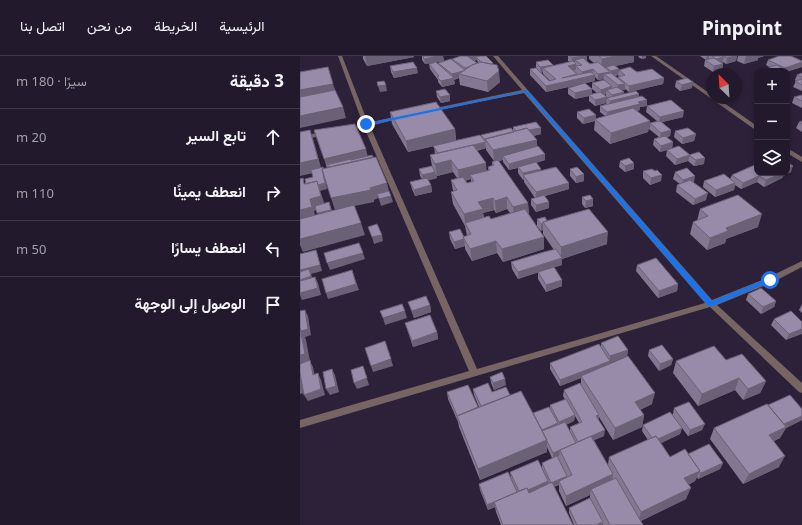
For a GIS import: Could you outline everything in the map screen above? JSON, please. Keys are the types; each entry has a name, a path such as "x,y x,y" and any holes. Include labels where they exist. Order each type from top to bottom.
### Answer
{"street":[{"path":"340,56 366,124 474,372"},
{"path":"496,56 711,304 802,389"},
{"path":"653,56 706,93"},
{"path":"427,111 526,91"},
{"path":"722,104 754,127"},
{"path":"344,129 412,115"},
{"path":"300,139 329,132"},
{"path":"790,152 802,160"},
{"path":"300,424 711,304 770,280 802,264"}],"building":[{"path":"423,56 438,56 424,59"},
{"path":"467,56 477,63 465,68 452,59"},
{"path":"486,56 493,63 481,62 476,57"},
{"path":"570,56 583,56 572,58"},
{"path":"599,56 615,56 602,59"},
{"path":"712,56 722,56 724,57 716,59"},
{"path":"723,56 736,56 727,58"},
{"path":"779,56 791,56 802,62 785,68 768,60"},
{"path":"583,58 590,64 598,62 610,72 598,74 593,69 582,72 576,66 582,65 575,60"},
{"path":"714,58 723,64 714,66 705,60"},
{"path":"451,59 465,70 452,74 438,63"},
{"path":"548,60 553,65 540,67 536,62"},
{"path":"573,61 576,64 568,66 577,74 562,78 591,72 595,75 546,86 530,69 536,68 549,81 556,79 543,68"},
{"path":"413,62 417,68 393,72 390,66"},
{"path":"436,62 454,78 441,81 437,77 439,76 429,64"},
{"path":"481,62 497,65 499,71 487,81 459,74 472,65"},
{"path":"614,65 619,69 611,71 606,67"},
{"path":"777,65 782,68 771,68 769,67"},
{"path":"328,67 333,84 300,90 300,72"},
{"path":"630,67 637,72 652,69 664,78 629,86 618,77 625,75 619,70"},
{"path":"611,73 625,84 618,85 604,74"},
{"path":"687,78 693,82 682,85 676,81"},
{"path":"802,79 802,85 795,81"},
{"path":"604,80 612,86 601,90 592,83"},
{"path":"384,81 386,85 378,86 377,82"},
{"path":"585,83 592,89 575,93 568,88"},
{"path":"617,87 624,92 612,95 607,90"},
{"path":"445,89 450,95 440,97 436,91"},
{"path":"335,90 343,107 300,116 300,97"},
{"path":"636,91 639,94 610,101 607,98"},
{"path":"600,92 607,97 595,100 589,95"},
{"path":"802,95 802,101 794,97"},
{"path":"642,96 647,100 638,102 640,104 607,112 600,106"},
{"path":"671,100 684,111 660,117 647,106"},
{"path":"436,102 455,129 406,141 390,112"},
{"path":"633,108 650,121 611,133 595,119"},
{"path":"589,109 596,115 584,118 577,112"},
{"path":"660,121 671,130 661,133 650,123"},
{"path":"536,122 541,128 529,130 527,128 516,131 513,127"},
{"path":"355,124 366,149 324,159 314,130"},
{"path":"511,128 514,132 485,140 481,135"},
{"path":"527,128 537,140 493,150 485,139"},
{"path":"688,128 696,134 683,138 675,131"},
{"path":"310,130 318,159 300,163 300,132"},
{"path":"480,135 486,142 438,153 433,146"},
{"path":"665,136 673,142 661,146 654,139"},
{"path":"473,145 486,163 458,170 451,160 435,164 430,155"},
{"path":"538,146 545,154 509,164 503,156"},
{"path":"679,146 690,155 677,159 667,150"},
{"path":"699,152 705,158 696,160 689,155"},
{"path":"372,155 373,157 329,167 326,165 351,159"},
{"path":"376,157 387,183 370,188 371,190 331,198 322,169"},
{"path":"629,158 634,163 625,166 620,161"},
{"path":"498,160 528,203 513,207 507,197 495,201 493,198 478,202 483,209 464,214 451,192 457,190 451,180 463,177 467,183 474,181 470,175 490,170 488,167 494,165 492,162"},
{"path":"536,162 541,169 523,173 518,167"},
{"path":"754,165 754,176 759,176 743,183 732,175"},
{"path":"432,166 435,172 422,175 419,169"},
{"path":"323,167 322,169 325,183 318,185 317,181 306,184 305,179 313,177 311,170"},
{"path":"556,167 569,183 536,192 523,175"},
{"path":"577,167 584,174 576,177 570,169"},
{"path":"687,168 695,176 683,180 675,172"},
{"path":"652,169 655,171 657,170 662,175 651,178 643,171"},
{"path":"724,174 735,183 716,190 704,181"},
{"path":"759,176 776,176 766,180"},
{"path":"303,178 304,184 317,181 321,196 310,199 312,207 300,210 300,179"},
{"path":"427,178 431,185 414,190 410,182"},
{"path":"690,180 708,193 695,199 677,185"},
{"path":"389,191 391,196 379,199 377,194"},
{"path":"544,195 549,202 536,205 531,199"},
{"path":"590,195 593,199 586,201 582,197"},
{"path":"738,195 762,214 726,228 728,231 710,238 693,222 708,216 700,209"},
{"path":"329,202 331,210 317,213 315,206"},
{"path":"354,205 361,223 300,239 300,219"},
{"path":"525,209 544,237 502,249 496,241 470,249 463,237 471,234 465,223 489,216 491,219"},
{"path":"589,209 608,232 561,247 543,222"},
{"path":"545,217 547,221 543,222 543,224 541,224 537,219"},
{"path":"377,224 382,235 372,237 368,227"},
{"path":"460,229 464,239 454,242 449,232"},
{"path":"359,243 363,253 327,263 324,253"},
{"path":"556,249 562,258 518,272 511,262 544,252"},
{"path":"316,250 320,265 300,270 300,254"},
{"path":"656,258 678,284 659,291 637,265"},
{"path":"554,267 562,280 546,285 538,272"},
{"path":"309,269 311,276 300,280 300,272"},
{"path":"352,270 356,284 326,293 322,279"},
{"path":"315,277 318,288 300,293 300,281"},
{"path":"761,288 776,301 763,307 748,294"},
{"path":"426,296 430,305 412,311 408,302"},
{"path":"402,304 405,311 383,318 380,311"},
{"path":"305,310 308,329 301,331 300,311"},
{"path":"791,311 802,322 802,329 789,334 774,319"},
{"path":"430,315 437,332 412,341 405,323"},
{"path":"300,328 305,354 300,355"},
{"path":"618,336 628,350 610,356 601,343"},
{"path":"385,341 391,359 371,366 365,348"},
{"path":"599,344 610,361 560,380 550,363"},
{"path":"662,345 673,359 660,364 649,350"},
{"path":"714,346 726,360 742,354 766,381 748,389 739,378 702,394 676,361"},
{"path":"628,356 655,393 635,402 644,415 615,428 581,376"},
{"path":"310,360 313,375 318,373 321,389 304,395 300,364"},
{"path":"363,366 367,378 354,383 351,370"},
{"path":"332,369 336,386 326,389 323,372"},
{"path":"502,372 505,379 493,383 490,377"},
{"path":"488,383 492,392 506,387 510,395 481,406 473,389"},
{"path":"580,383 599,415 596,416 605,430 578,442 570,427 582,422 564,390"},
{"path":"468,385 478,407 457,416 447,392"},
{"path":"521,391 547,440 478,469 457,416"},
{"path":"790,395 802,409 802,416 784,424 768,405"},
{"path":"566,399 575,415 559,422 550,405"},
{"path":"689,402 705,424 690,430 674,408"},
{"path":"767,404 786,427 769,435 785,456 749,474 714,428"},
{"path":"549,407 558,423 542,430 533,413"},
{"path":"670,412 682,428 658,439 656,436 652,438 643,425"},
{"path":"565,422 576,443 553,453 542,431"},
{"path":"591,436 613,474 566,496 559,481 572,475 560,450"},
{"path":"656,436 670,457 685,449 700,471 684,478 691,488 641,512 609,457"},
{"path":"709,444 723,463 701,473 688,454"},
{"path":"557,456 567,476 551,483 542,463"},
{"path":"538,460 548,481 528,490 527,488 519,491 510,472"},
{"path":"508,472 517,492 487,505 479,484"},
{"path":"616,478 643,525 610,525 591,489"},
{"path":"552,482 573,525 503,525 494,502 527,488 529,493"},
{"path":"590,498 603,522 596,525 577,525 569,508"}],"route":[{"path":"366,124 526,91 711,304 770,280"}]}
